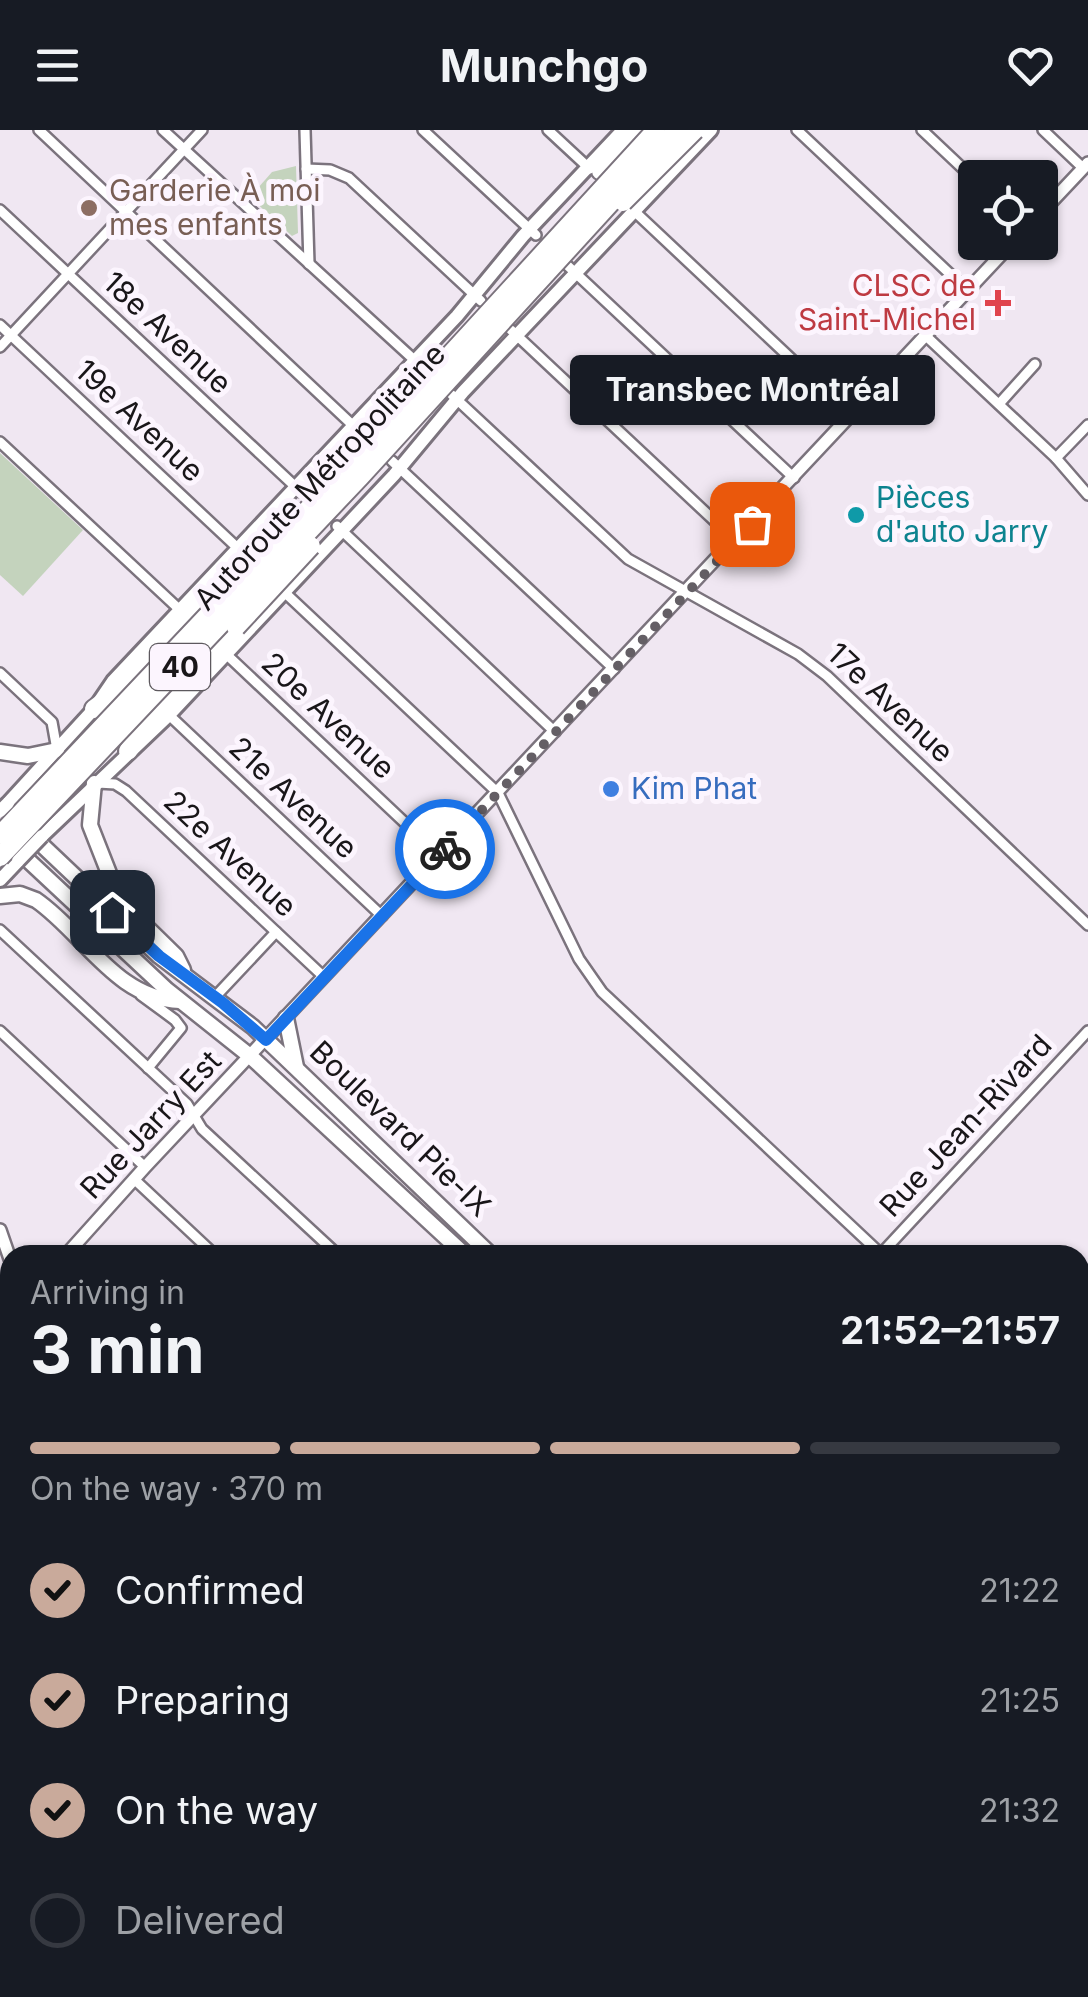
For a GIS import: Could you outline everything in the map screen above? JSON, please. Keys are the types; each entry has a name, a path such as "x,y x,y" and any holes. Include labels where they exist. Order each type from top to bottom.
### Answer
{"highway":[{"path":"564,240 602,172 640,130"},
{"name":"Autoroute Métropolitaine","path":"16,860 360,476 656,130"},
{"path":"564,240 642,186 688,138"},
{"name":"Autoroute Métropolitaine","path":"0,835 564,240"},
{"path":"128,751 152,716 316,540 360,476"},
{"path":"94,710 122,688 276,526 330,486"}],"main road":[{"path":"4,807 94,710 113,681 358,430 623,130"},
{"path":"0,880 226,654 454,397 632,209 688,138 711,130"},
{"path":"0,752 22,756 58,750"},
{"path":"94,783 90,825 112,881 124,904 176,956 185,976"},
{"name":"Boulevard Pie-IX","path":"43,841 139,938 266,1040 481,1245"},
{"name":"Boulevard Pie-IX","path":"16,860 250,1056 454,1245"},
{"path":"0,896 20,894 41,903 136,990 180,1001"},
{"path":"286,1018 296,1068"}],"street":[{"path":"40,130 358,430"},
{"path":"163,130 418,364"},
{"path":"0,347 202,130"},
{"path":"305,130 309,264"},
{"path":"423,130 532,233"},
{"path":"548,130 590,170"},
{"path":"797,130 968,291"},
{"path":"922,130 958,164"},
{"path":"1043,130 1086,166 1058,195"},
{"path":"306,169 330,170 349,178 478,298"},
{"path":"632,209 852,416"},
{"name":"18e Avenue","path":"0,210 298,490"},
{"name":"Rue Jarry Est","path":"75,1245 996,260"},
{"path":"572,269 794,478"},
{"name":"19e Avenue","path":"0,326 240,551"},
{"path":"514,332 736,541"},
{"path":"926,336 1056,458 1088,495"},
{"path":"999,404 1036,364"},
{"name":"17e Avenue","path":"454,397 628,559 819,669 1088,925"},
{"path":"1056,458 1088,425"},
{"path":"0,442 180,610"},
{"path":"396,465 614,669"},
{"path":"339,528 555,732"},
{"path":"282,590 498,793 579,959 602,992 870,1245"},
{"name":"20e Avenue","path":"226,654 440,854"},
{"path":"0,672 52,722 58,750"},
{"name":"21e Avenue","path":"169,715 382,916"},
{"name":"22e Avenue","path":"94,783 115,784 126,791 324,977"},
{"path":"0,930 187,1104 202,1129 327,1245"},
{"path":"215,997 276,932"},
{"path":"136,990 181,1028 148,1068"},
{"path":"0,1031 145,1167"},
{"name":"Rue Jean-Rivard","path":"890,1245 1088,1032"},
{"path":"135,1180 204,1245"}],"green space":[{"path":"296,166 298,233 292,236 250,197 272,172"},
{"path":"0,453 83,530 23,596 0,575"}],"way so far":[{"path":"445,849 752,524"}],"place":[{"name":"Garderie À moi mes enfants","path":"89,208"},
{"name":"CLSC de Saint-Michel","path":"998,303"},
{"name":"Pièces d'auto Jarry","path":"856,515"},
{"name":"Transbec Montréal","path":"752,524"},
{"name":"Kim Phat","path":"611,789"}],"route":[{"path":"112,912 159,956 266,1040 445,849"}]}
